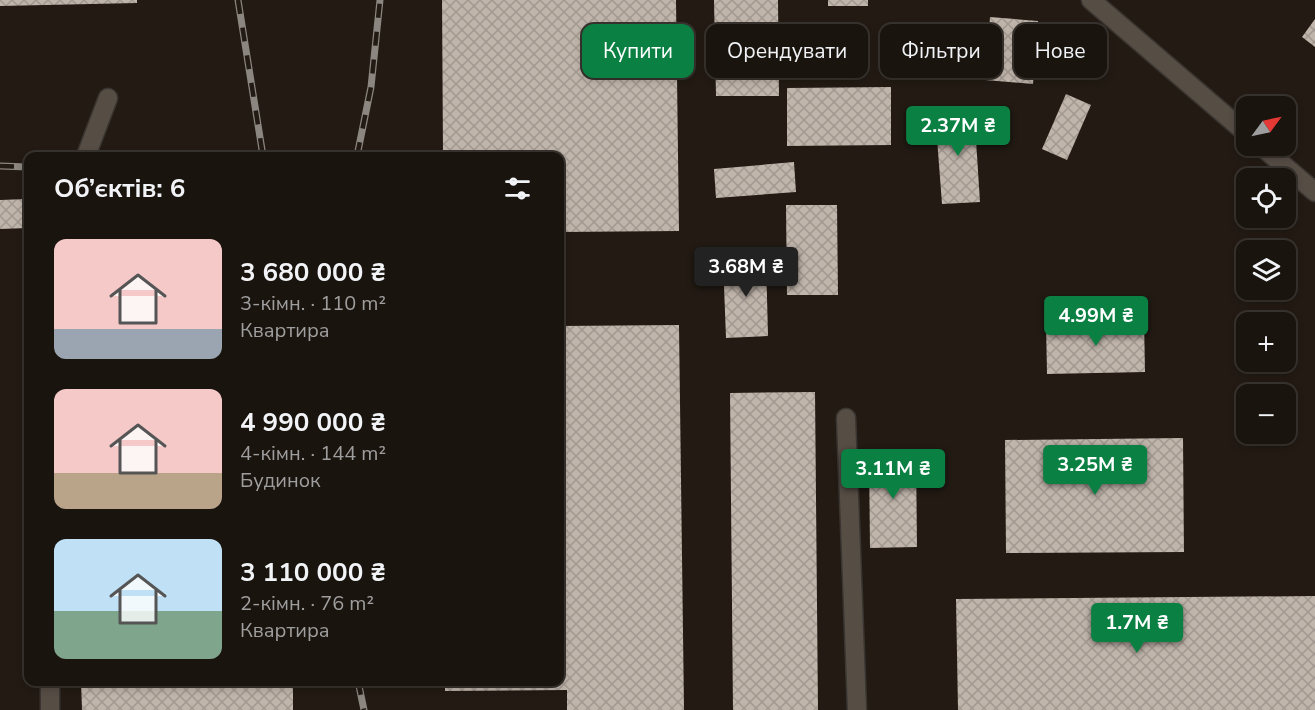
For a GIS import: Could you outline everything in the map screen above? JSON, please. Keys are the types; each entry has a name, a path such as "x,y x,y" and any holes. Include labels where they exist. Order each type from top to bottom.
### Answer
{"street":[{"path":"1091,0 1236,124"},
{"path":"88,152 108,98"},
{"path":"1273,156 1315,192"},
{"path":"846,418 857,710"},
{"path":"50,686 51,710"}],"building":[{"path":"0,0 137,0 137,3 0,6"},
{"path":"442,0 676,0 676,24 582,24 582,78 677,78 679,231 564,232 564,152 443,152"},
{"path":"714,0 778,0 778,24 714,24"},
{"path":"828,0 868,0 868,6 828,6"},
{"path":"990,17 1038,21 1038,24 1014,24 1014,78 1033,78 1033,84 985,80 985,78 1002,78 1002,24 989,24"},
{"path":"1315,19 1315,47 1302,37"},
{"path":"716,78 779,78 779,96 716,96"},
{"path":"891,87 891,145 787,146 787,88"},
{"path":"1066,94 1091,105 1067,160 1042,149"},
{"path":"974,109 980,202 942,204 935,112"},
{"path":"794,162 796,192 716,198 714,169"},
{"path":"24,199 24,228 0,229 0,200"},
{"path":"786,205 837,205 838,295 787,295"},
{"path":"766,258 768,336 726,338 723,260"},
{"path":"1144,319 1145,372 1047,374 1046,322"},
{"path":"679,325 684,710 567,710 567,690 445,691 445,686 564,686 564,326"},
{"path":"815,392 818,710 733,710 730,393"},
{"path":"1183,438 1184,552 1006,553 1005,440"},
{"path":"916,453 917,547 870,548 869,454"},
{"path":"1315,596 1315,710 958,710 956,599"},
{"path":"81,686 293,686 293,710 82,710"}],"railway":[{"path":"238,0 262,152"},
{"path":"358,152 371,87 380,0"},
{"path":"0,166 24,167"},
{"path":"359,686 364,710"}]}
